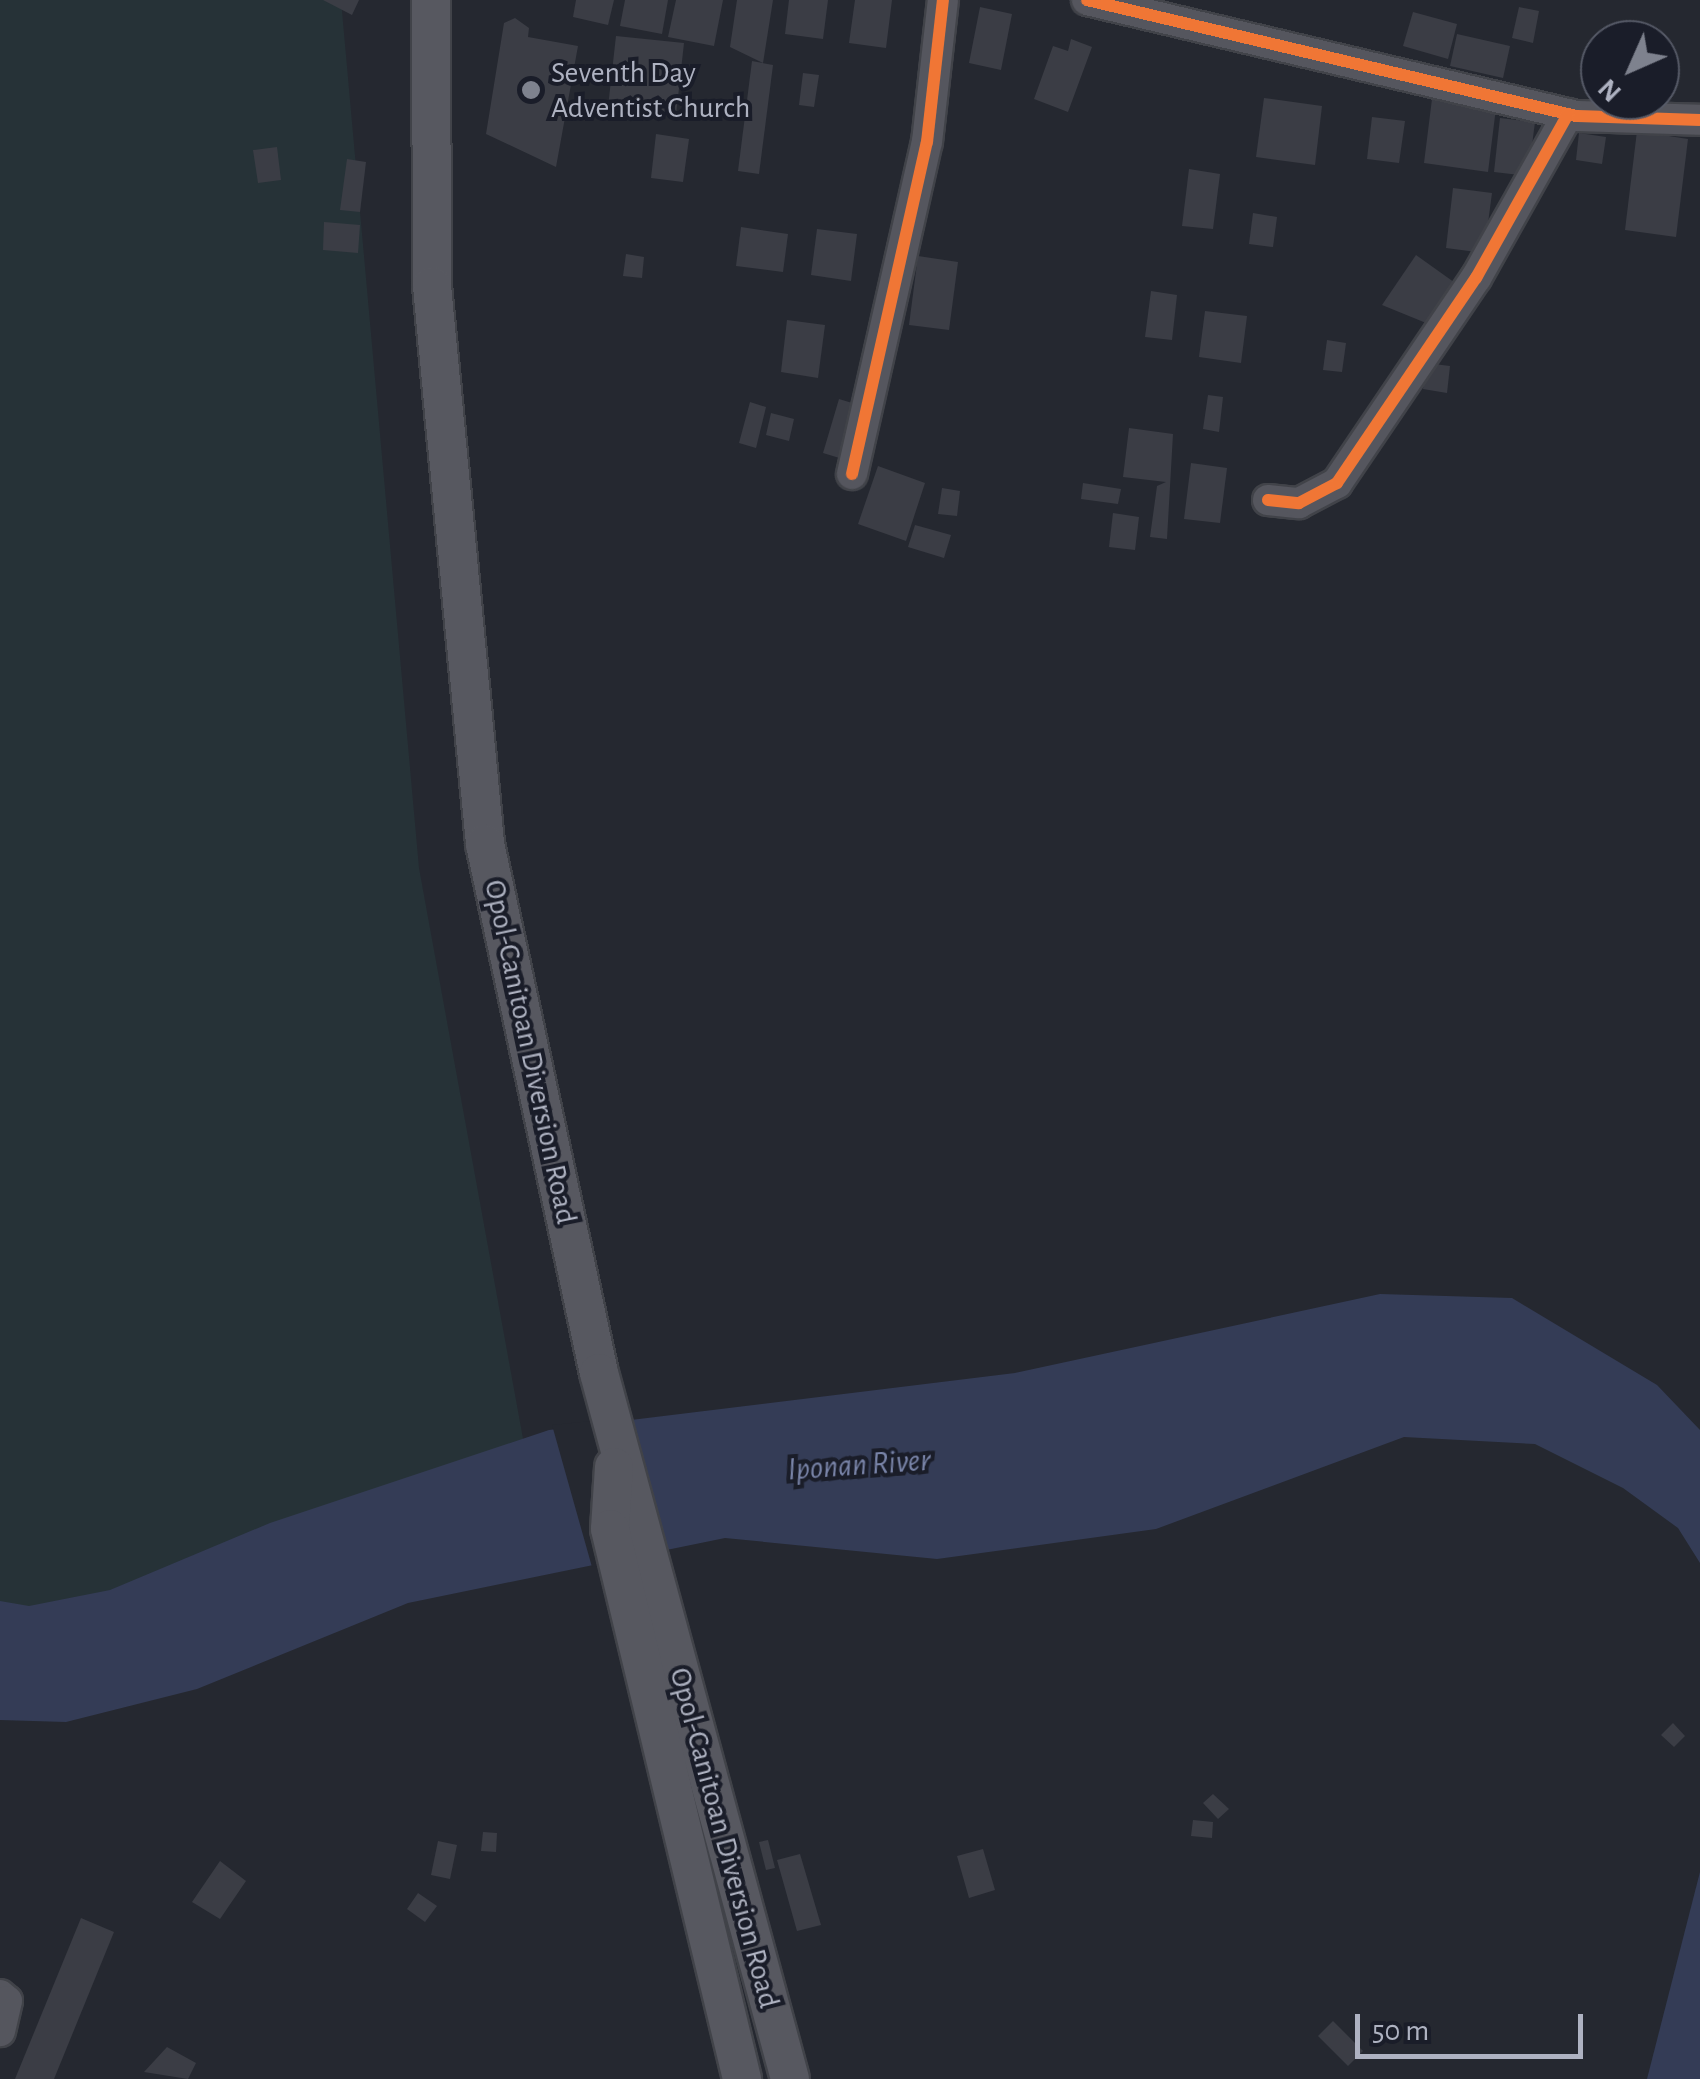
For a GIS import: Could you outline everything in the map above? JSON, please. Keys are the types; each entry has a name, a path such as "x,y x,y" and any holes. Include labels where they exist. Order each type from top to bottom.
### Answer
{"main road":[{"name":"Opol-Canitoan Diversion Road","path":"431,0 432,286 486,844 599,1373 616,1436 639,1580 742,2079"},
{"name":"Opol-Canitoan Diversion Road","path":"616,1436 610,1529 639,1580 790,2079"}],"street":[{"path":"852,474 928,142 943,0"},
{"path":"1087,0 1568,114 1700,120"},
{"path":"1268,500 1299,503 1337,483 1476,278 1568,114"},
{"path":"0,1995 7,2001 0,2031"}],"shaded area":[{"path":"0,0 341,0 419,868 528,1466 236,1578 0,1614"}],"water":[{"name":"Iponan River","path":"1380,1294 1512,1298 1657,1385 1700,1430 1700,1563 1678,1528 1623,1488 1535,1444 1404,1437 1156,1529 937,1559 725,1538 408,1603 197,1689 66,1722 0,1720 0,1601 29,1606 110,1590 270,1523 549,1430 1015,1373"},
{"path":"1700,1872 1700,2079 1647,2079"}],"pier":[{"path":"630,1417 668,1553 592,1567 552,1425"}],"building":[{"path":"323,0 359,0 352,15"},
{"path":"576,0 614,0 608,25 573,17"},
{"path":"625,0 668,0 662,34 620,26"},
{"path":"676,0 723,0 714,46 668,37"},
{"path":"737,0 773,0 763,63 730,47"},
{"path":"789,0 828,0 823,39 785,34"},
{"path":"855,0 892,0 886,48 849,43"},
{"path":"980,7 1012,14 1001,70 969,63"},
{"path":"1519,7 1539,11 1533,43 1512,38"},
{"path":"1413,12 1457,24 1448,59 1403,46"},
{"name":"Seventh Day Adventist Church","path":"515,18 529,28 528,37 578,46 556,167 486,134 504,23"},
{"path":"1457,34 1510,46 1503,78 1450,66"},
{"path":"616,36 684,43 676,115 608,107"},
{"path":"1071,39 1092,47 1068,112 1034,99 1053,46 1068,51"},
{"path":"752,61 773,65 759,174 738,171"},
{"path":"803,73 819,75 814,107 799,105"},
{"path":"1264,98 1322,106 1315,165 1256,157"},
{"path":"1432,99 1496,108 1488,172 1424,163"},
{"path":"1372,117 1405,121 1399,163 1367,159"},
{"path":"1500,118 1535,122 1528,176 1494,172"},
{"path":"1637,131 1688,139 1676,237 1625,230"},
{"path":"1579,133 1606,137 1602,164 1576,160"},
{"path":"656,134 689,139 683,182 651,178"},
{"path":"277,147 281,180 258,183 253,150"},
{"path":"347,159 366,162 360,212 340,210"},
{"path":"1189,169 1220,174 1213,229 1182,226"},
{"path":"1453,188 1492,193 1484,253 1446,248"},
{"path":"1253,213 1277,217 1273,247 1249,244"},
{"path":"324,222 360,225 358,253 323,250"},
{"path":"741,227 788,234 783,272 736,266"},
{"path":"817,229 857,234 851,281 811,275"},
{"path":"626,254 644,257 642,278 623,276"},
{"path":"1416,255 1458,285 1431,325 1382,305"},
{"path":"918,256 958,262 949,330 909,325"},
{"path":"1151,291 1177,295 1172,340 1145,337"},
{"path":"1205,311 1247,316 1241,363 1199,357"},
{"path":"787,320 825,325 818,378 781,372"},
{"path":"1327,340 1346,343 1342,372 1323,370"},
{"path":"1426,363 1450,366 1447,393 1423,389"},
{"path":"1208,395 1223,397 1219,432 1203,429"},
{"path":"839,399 862,406 846,460 823,453"},
{"path":"750,402 766,407 756,448 739,443"},
{"path":"771,413 794,419 789,441 766,435"},
{"path":"1129,428 1173,434 1167,539 1150,537 1157,486 1166,482 1123,477"},
{"path":"1191,463 1227,468 1220,523 1184,519"},
{"path":"878,466 925,483 906,541 858,524"},
{"path":"1083,483 1121,489 1118,504 1081,499"},
{"path":"942,488 960,491 957,516 938,514"},
{"path":"1113,513 1139,517 1135,550 1109,547"},
{"path":"915,525 951,535 944,558 908,547"},
{"path":"1673,1723 1685,1736 1674,1747 1661,1735"},
{"path":"1213,1794 1229,1809 1218,1819 1203,1803"},
{"path":"1193,1820 1213,1822 1212,1838 1191,1836"},
{"path":"483,1832 497,1833 496,1852 481,1851"},
{"path":"768,1840 775,1868 766,1870 759,1842"},
{"path":"438,1841 457,1845 450,1879 431,1875"},
{"path":"983,1849 995,1890 969,1898 957,1856"},
{"path":"800,1854 821,1925 797,1931 777,1860"},
{"path":"220,1861 246,1881 220,1919 192,1902"},
{"path":"418,1893 437,1906 425,1922 407,1909"},
{"path":"81,1918 114,1932 54,2079 15,2079"},
{"path":"1333,2021 1363,2051 1348,2066 1318,2036"},
{"path":"167,2047 196,2063 188,2079 144,2072"}],"cycle path":[{"path":"852,474 927,142 943,0"},
{"path":"1087,0 1576,116 1700,120"},
{"path":"1268,500 1299,503 1337,483 1476,278 1568,114"}],"place":[{"name":"Seventh Day Adventist Church","path":"531,90"}]}
